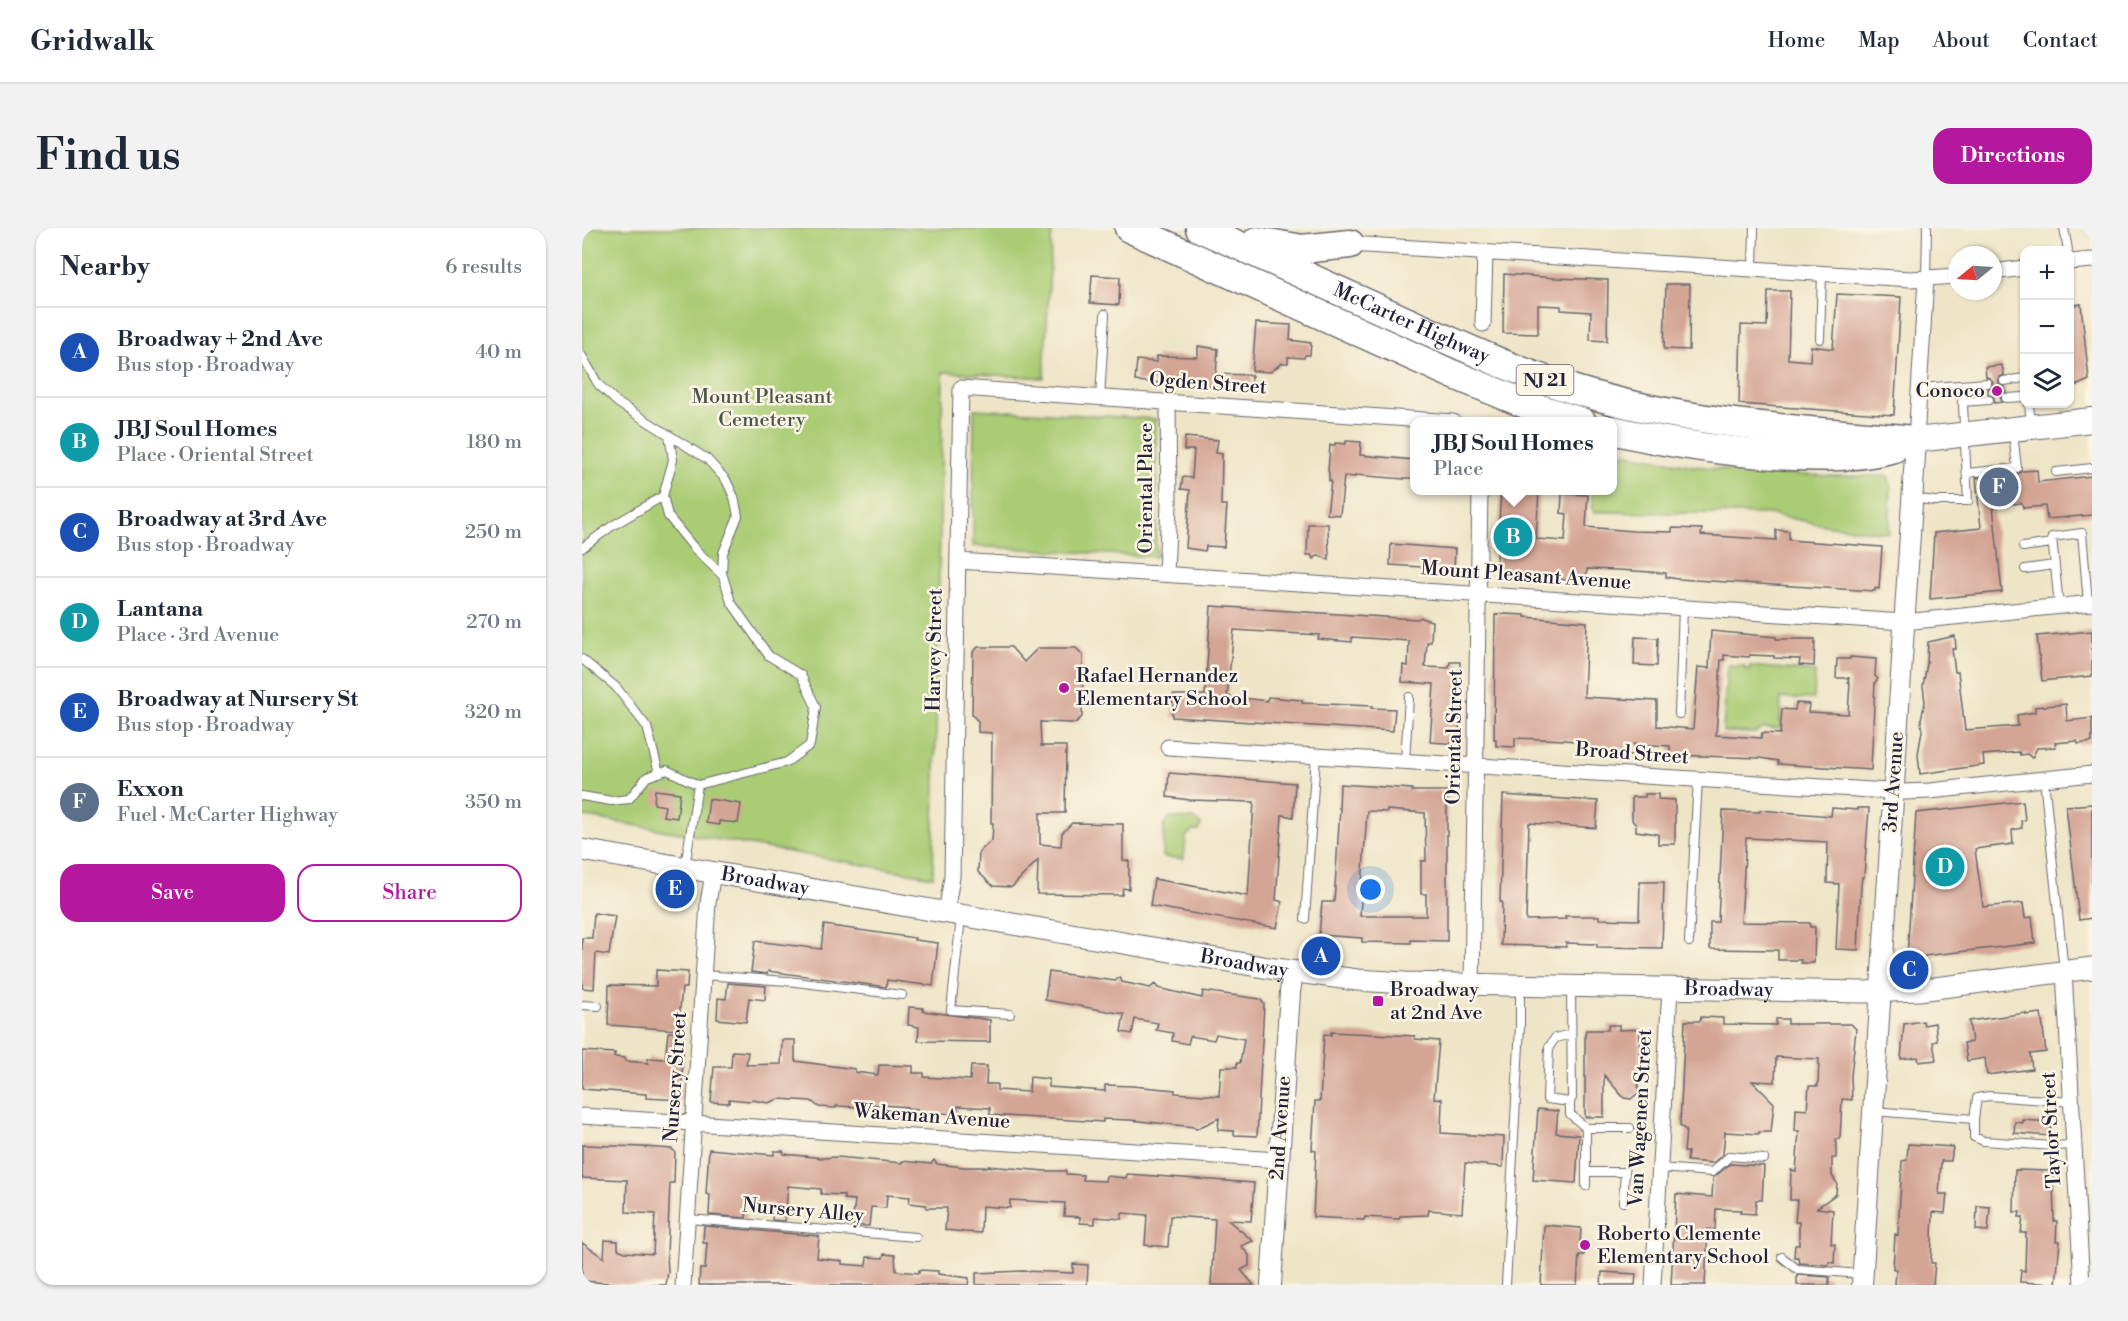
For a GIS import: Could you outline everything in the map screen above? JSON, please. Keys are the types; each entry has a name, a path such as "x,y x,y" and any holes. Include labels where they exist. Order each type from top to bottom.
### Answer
{"highway":[{"name":"McCarter Highway","path":"1129,228 1462,378 1528,405 1566,417"},
{"name":"McCarter Highway","path":"1200,228 1474,351 1576,390 1654,410 1721,423 1916,440"},
{"path":"1216,228 1271,245 1292,248 1319,248 1350,240"},
{"name":"McCarter Highway","path":"1617,431 1688,446 1802,456 1861,455 1892,449 1916,440"}],"main road":[{"name":"McCarter Highway","path":"1916,440 2092,420"},
{"name":"Broadway","path":"582,850 1293,972 1380,982 1881,992 1919,990 2092,968"}],"street":[{"path":"1350,240 1485,252 1753,269 1926,279 1948,277"},
{"path":"1483,324 1485,252"},
{"path":"2074,261 2092,260"},
{"path":"2002,271 2020,269"},
{"name":"3rd Avenue","path":"1862,1280 1926,279"},
{"name":"Ogden Street","path":"961,387 1410,419"},
{"name":"Harvey Street","path":"954,914 952,877 961,387"},
{"name":"Oriental Place","path":"1166,574 1168,403"},
{"name":"Oriental Street","path":"1472,985 1480,495"},
{"name":"Mount Pleasant Avenue","path":"958,561 1904,622 2090,603"},
{"name":"Broad Street","path":"1168,747 1893,791 1930,791 2092,774"},
{"name":"Nursery Street","path":"683,1285 703,975 709,893 713,873"},
{"name":"2nd Avenue","path":"1271,1285 1293,972"},
{"name":"Taylor Street","path":"2064,972 2082,1285"},
{"name":"Van Wagenen Street","path":"1653,1285 1670,989"},
{"name":"Wakeman Avenue","path":"582,1116 1279,1160"}],"lane":[{"path":"1753,269 1754,228"},
{"path":"1926,279 1927,228"},
{"path":"2064,228 2067,246"},
{"path":"1820,339 1822,273"},
{"path":"1100,398 1105,314"},
{"path":"582,356 598,384 618,403 707,459 726,480 734,497 738,516 723,553 722,575 731,602 769,656 801,675 816,707 810,745 787,762 698,785 667,770 647,777 629,799 611,801 582,796"},
{"path":"2004,381 2020,379"},
{"path":"1919,388 1987,383"},
{"path":"1912,498 1934,501 1968,501 1962,386"},
{"path":"2006,398 2020,397"},
{"path":"1962,402 1989,400"},
{"path":"1967,473 2017,468 2022,428 2028,408"},
{"path":"669,435 673,460 663,496 668,516 694,548 722,575"},
{"path":"2056,472 2092,468"},
{"path":"582,548 612,526 663,496"},
{"path":"2059,606 2052,537 2082,533 2090,603"},
{"path":"2023,546 2052,543"},
{"path":"2025,569 2054,565"},
{"path":"1679,714 1683,607"},
{"path":"582,659 616,687 647,727 659,773"},
{"path":"1405,761 1409,697"},
{"path":"1305,919 1316,756"},
{"path":"1689,942 1698,779"},
{"path":"2044,779 2064,972"},
{"path":"685,868 698,785"},
{"path":"954,914 956,947 951,1010 1010,1014"},
{"path":"703,975 787,981 902,995"},
{"path":"1506,1285 1520,1026 1520,986"},
{"path":"1571,987 1572,1098 1570,1114 1586,1128 1630,1128"},
{"path":"582,1005 598,1006"},
{"path":"1570,1102 1547,1099 1547,1094 1550,1047 1555,1038 1571,1034"},
{"path":"2072,1102 1989,1096 1977,1098 1974,1137 1984,1141 2053,1146 2074,1145"},
{"path":"1873,1111 1974,1119"},
{"path":"1586,1128 1586,1186"},
{"path":"1660,1168 1712,1172 1730,1156 1764,1159"},
{"path":"1586,1172 1625,1172 1623,1202"},
{"name":"Nursery Alley","path":"688,1219 916,1237"},
{"path":"1782,1257 1797,1269 1862,1280"}],"green space":[{"name":"Mount Pleasant Cemetery","path":"582,228 1052,228 1044,378 943,372 933,877 582,816"},
{"path":"974,409 1156,419 1156,557 973,546"},
{"path":"1617,452 1694,466 1753,473 1888,476 1891,485 1889,533 1830,526 1769,514 1593,512 1592,495 1617,495"},
{"path":"1727,665 1745,666 1745,669 1749,670 1750,666 1815,672 1814,699 1781,698 1780,729 1764,728 1755,733 1723,732"},
{"path":"1169,818 1194,819 1201,824 1199,830 1186,836 1184,859 1163,857 1164,824"}],"building":[{"path":"1504,274 1608,280 1607,341 1590,340 1591,312 1561,310 1561,306 1538,305 1538,334 1503,333"},
{"path":"1092,275 1120,277 1119,305 1090,303"},
{"path":"1666,284 1690,284 1689,350 1664,349"},
{"path":"1768,291 1790,291 1788,359 1810,361 1811,346 1833,349 1837,294 1901,297 1894,415 1739,404 1741,325 1767,326"},
{"path":"2081,304 2089,380 2078,385 2074,385 2074,305"},
{"path":"1256,323 1291,325 1290,340 1311,343 1310,355 1305,355 1304,358 1288,357 1288,363 1282,363 1270,372 1252,371"},
{"path":"1198,346 1218,349 1216,374 1252,375 1251,389 1135,381 1137,360 1157,362 1157,356 1198,357"},
{"name":"Conoco","path":"2002,365 2004,375 1998,381 2005,387 2006,392 2000,396 2002,402 1994,403 1994,397 1988,394 1988,389 1993,382 1986,377 1985,367"},
{"path":"1185,437 1218,440 1216,453 1222,454 1221,505 1227,505 1224,547 1206,546 1205,551 1186,548 1190,490 1181,489 1183,477 1192,478 1194,450 1184,450"},
{"path":"1346,441 1361,442 1360,455 1410,460 1410,478 1344,476 1340,515 1327,514 1331,481 1329,481 1328,471 1330,445 1346,444"},
{"path":"2037,470 2038,482 2092,476 2092,515 2047,519 2045,506 2023,508 2022,503 1993,506 2002,592 1930,599 1934,533 1981,528 1976,478"},
{"path":"1501,495 1539,495 1536,539 1565,541 1567,514 1561,513 1562,495 1588,495 1586,527 1672,532 1672,528 1702,529 1701,535 1776,540 1776,530 1789,531 1789,540 1882,547 1879,589 1875,588 1875,591 1678,579 1666,577 1666,573 1618,570 1587,569 1586,581 1496,576"},
{"path":"1308,524 1328,524 1329,560 1318,555 1314,559 1311,555 1307,555"},
{"path":"1391,544 1455,549 1454,569 1390,565"},
{"path":"1211,606 1418,619 1421,617 1432,621 1431,642 1427,642 1425,667 1449,668 1450,662 1460,662 1459,744 1430,742 1434,684 1402,682 1403,665 1408,666 1409,641 1352,637 1352,642 1318,639 1319,635 1234,630 1227,696 1267,701 1268,697 1302,700 1302,703 1395,709 1393,731 1172,717 1173,695 1205,695"},
{"path":"1495,615 1587,622 1584,697 1657,701 1657,726 1693,729 1698,667 1709,668 1711,631 1776,637 1776,639 1815,639 1814,666 1799,665 1800,659 1724,655 1724,660 1721,660 1716,735 1761,738 1762,733 1780,734 1782,709 1795,710 1796,703 1809,704 1808,712 1848,714 1850,682 1848,682 1849,678 1836,678 1837,659 1850,659 1850,657 1876,659 1875,676 1878,679 1875,682 1871,770 1778,764 1778,761 1760,758 1670,755 1670,746 1634,744 1634,755 1585,752 1585,742 1564,740 1515,738 1515,747 1496,746 1496,739 1494,739"},
{"path":"2092,631 2092,676 2042,681 2037,636"},
{"path":"1955,636 1956,649 1952,649 1955,672 1958,672 1965,730 2018,726 2017,715 2035,712 2035,707 2066,704 2067,721 2092,718 2092,742 2055,743 2056,747 2037,748 2032,758 2027,754 2020,755 2019,752 1983,755 1984,765 1920,774 1918,754 1925,702 1923,686 1928,642"},
{"path":"1635,637 1658,638 1657,666 1634,665"},
{"path":"978,647 1011,647 1024,662 1038,648 1076,648 1083,655 1082,717 1075,723 1040,722 1041,746 1066,746 1065,813 1040,813 1040,844 1061,846 1062,833 1072,823 1123,824 1123,860 1129,861 1129,889 1123,888 1122,895 1037,894 1038,860 1012,887 993,886 978,872 979,852 992,840 993,823 991,823 992,733 978,732 978,721 972,715 973,652"},
{"path":"1169,773 1295,783 1293,817 1282,815 1276,900 1282,902 1277,928 1150,906 1154,879 1248,896 1254,802 1167,797"},
{"path":"1340,784 1412,789 1412,791 1447,791 1447,941 1362,942 1362,938 1319,935 1322,902 1334,902","holes":["1367,811 1425,813 1426,861 1421,861 1421,894 1426,894 1426,916 1360,916"]},
{"path":"655,790 680,793 677,818 663,816 665,806 654,804"},
{"path":"1645,794 1658,794 1658,799 1675,800 1675,844 1658,844 1658,834 1636,831 1636,825 1632,820 1632,797 1645,797"},
{"path":"1503,795 1598,801 1596,828 1529,823 1526,920 1566,919 1565,916 1599,916 1599,919 1639,920 1640,882 1664,882 1662,948 1597,947 1597,944 1566,943 1566,947 1501,945"},
{"path":"709,799 741,804 738,823 719,821 719,825 706,823"},
{"path":"2023,801 2025,820 2021,821 2022,828 2012,830 2013,844 1975,849 1983,907 2023,903 2025,918 2032,917 2035,943 1907,958 1916,813"},
{"path":"2092,804 2092,918 2079,920 2066,806"},
{"path":"1832,808 1857,810 1857,808 1869,808 1864,877 1862,877 1861,885 1858,950 1836,949 1839,884 1827,883 1828,842 1746,838 1741,922 1810,923 1810,927 1815,927 1814,963 1801,963 1801,960 1778,960 1778,950 1710,949 1710,922 1718,922 1723,811 1760,812 1760,810 1831,816"},
{"path":"594,913 615,916 609,955 596,953 594,989 582,988 582,938 592,938"},
{"path":"824,925 938,943 933,986 887,980 886,987 768,971 767,974 751,972 755,941 821,949"},
{"path":"656,970 688,972 687,988 682,988 678,1030 608,1025 609,985 656,986"},
{"path":"1049,972 1115,981 1120,977 1122,982 1150,988 1155,984 1158,988 1202,998 1203,991 1260,999 1264,1004 1257,1136 1234,1135 1234,1131 1218,1130 1219,1118 1196,1129 1130,1120 1103,1119 1103,1122 990,1115 990,1108 958,1106 957,1114 922,1112 922,1110 906,1109 907,1107 860,1103 859,1107 819,1107 811,1101 779,1099 768,1103 729,1099 729,1103 711,1102 714,1067 731,1067 732,1051 748,1052 746,1065 781,1064 782,1040 795,1040 795,1061 855,1069 855,1072 878,1075 879,1065 913,1066 913,1073 924,1073 924,1077 970,1080 971,1066 987,1066 986,1084 997,1084 997,1090 1029,1092 1030,1077 1049,1079 1049,1087 1105,1091 1105,1085 1132,1086 1175,1090 1175,1093 1219,1096 1221,1067 1237,1067 1237,1063 1240,1063 1244,1039 1216,1034 1214,1040 1190,1036 1188,1044 1172,1041 1173,1033 1156,1030 1158,1023 1135,1019 1132,1034 1121,1032 1124,1014 1045,1000"},
{"path":"728,983 766,986 765,1000 749,998 746,1022 717,1019 718,998 726,999"},
{"path":"909,1007 990,1020 990,1042 918,1041 919,1027 908,1025"},
{"path":"2026,1013 2026,1015 2041,1013 2046,1052 2030,1054 2032,1069 1987,1075 1985,1058 1967,1061 1964,1043 1972,1042 1969,1021"},
{"path":"1701,1017 1723,1018 1723,1024 1776,1025 1776,1019 1788,1019 1788,1024 1851,1024 1856,1029 1851,1076 1852,1100 1842,1099 1840,1139 1836,1139 1836,1158 1832,1158 1832,1176 1837,1183 1836,1194 1817,1208 1833,1210 1831,1244 1835,1244 1834,1263 1829,1262 1829,1265 1799,1263 1798,1257 1794,1257 1795,1245 1799,1245 1799,1222 1795,1222 1797,1200 1790,1200 1791,1170 1796,1171 1799,1131 1795,1131 1796,1109 1807,1110 1809,1086 1818,1086 1819,1059 1776,1057 1775,1082 1752,1081 1774,1103 1771,1132 1759,1132 1759,1134 1725,1132 1723,1154 1713,1163 1687,1161 1688,1152 1684,1152 1686,1130 1680,1126 1685,1021 1700,1021"},
{"path":"1923,1021 1924,1025 1935,1023 1937,1041 1933,1042 1936,1060 1919,1062 1918,1057 1901,1059 1904,1024"},
{"path":"1608,1025 1619,1025 1619,1030 1640,1029 1638,1093 1631,1099 1624,1098 1604,1075 1604,1117 1585,1117 1586,1030 1608,1030"},
{"path":"668,1032 684,1033 681,1100 646,1098 646,1094 582,1089 582,1051 615,1053 614,1057 625,1058 625,1061 648,1063 648,1058 665,1059"},
{"path":"1331,1032 1415,1036 1415,1039 1439,1041 1434,1098 1442,1099 1441,1133 1504,1137 1503,1167 1465,1163 1462,1213 1429,1210 1428,1215 1400,1216 1399,1219 1365,1217 1364,1220 1313,1217 1316,1151 1312,1150 1315,1101 1320,1101 1324,1034 1331,1035"},
{"path":"1538,1109 1558,1111 1556,1133 1579,1135 1576,1183 1533,1180"},
{"path":"2023,1120 2051,1122 2050,1136 2014,1133 2015,1122 2023,1123"},
{"path":"1908,1144 1953,1147 1951,1161 1941,1161 1939,1194 1947,1194 1945,1213 1933,1212 1931,1263 1935,1263 1933,1285 1895,1285 1896,1269 1893,1269 1895,1234 1898,1235 1902,1161 1907,1160"},
{"path":"582,1145 672,1149 675,1152 674,1183 670,1183 666,1285 582,1281 582,1243 604,1258 605,1240 618,1241 618,1249 625,1252 653,1254 655,1214 626,1212 627,1180 582,1178"},
{"path":"709,1149 774,1155 774,1151 783,1151 784,1154 823,1158 837,1157 902,1163 902,1161 931,1164 934,1160 937,1164 964,1167 988,1166 1066,1171 1066,1174 1083,1175 1083,1180 1105,1181 1106,1176 1126,1178 1127,1174 1254,1183 1251,1221 1228,1220 1253,1241 1241,1246 1249,1255 1249,1266 1241,1270 1254,1285 1211,1285 1215,1219 1170,1216 1168,1247 1145,1245 1147,1215 1122,1213 1122,1219 1095,1217 1095,1224 1080,1223 1080,1217 1064,1216 1065,1203 1010,1200 1010,1208 982,1206 981,1233 964,1232 945,1230 947,1208 926,1208 926,1205 909,1203 910,1197 887,1195 886,1208 871,1207 869,1226 859,1226 852,1225 855,1200 844,1199 844,1195 821,1194 821,1189 788,1186 785,1221 772,1220 773,1204 747,1202 746,1218 709,1215 710,1195 706,1194"},
{"path":"1730,1164 1764,1166 1762,1200 1756,1200 1755,1214 1740,1213 1741,1210 1716,1209 1715,1230 1708,1229 1705,1285 1671,1285 1676,1194 1712,1197 1713,1178"},
{"path":"2015,1170 2050,1171 2053,1175 2054,1221 2057,1221 2056,1241 2060,1241 2056,1284 2020,1282 2021,1270 2025,1271 2026,1233 2021,1233 2023,1217 2019,1217 2020,1212 2014,1212"},
{"path":"1977,1206 1990,1207 1988,1231 1976,1230"},
{"path":"1544,1225 1581,1228 1580,1244 1585,1245 1584,1255 1579,1255 1577,1285 1541,1285"},
{"path":"704,1226 819,1236 817,1258 842,1261 842,1264 866,1266 867,1257 883,1258 884,1254 895,1255 896,1271 919,1273 919,1270 938,1271 938,1274 969,1278 968,1285 699,1285 700,1269 705,1269 707,1243 703,1243"},
{"path":"1073,1264 1088,1265 1087,1285 976,1285 976,1273 1023,1271 1073,1273"},
{"path":"1602,1272 1636,1274 1635,1285 1601,1285"},
{"path":"1797,1275 1829,1277 1829,1285 1797,1285"}],"place":[{"name":"Conoco","path":"1997,391"},
{"name":"Exxon","path":"1999,487"},
{"name":"JBJ Soul Homes","path":"1513,537"},
{"name":"Rafael Hernandez Elementary School","path":"1064,688"},
{"name":"Lantana","path":"1945,867"},
{"name":"Broadway at Nursery St","path":"675,889"},
{"name":"Broadway + 2nd Ave","path":"1321,956"},
{"name":"Broadway at 3rd Ave","path":"1909,970"},
{"name":"Broadway at 2nd Ave","path":"1378,1001"},
{"name":"Roberto Clemente Elementary School","path":"1585,1245"}]}
